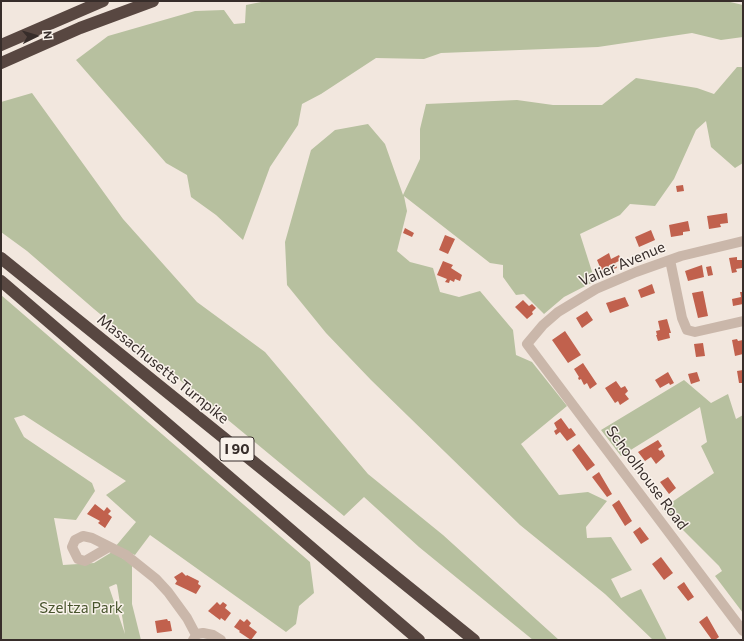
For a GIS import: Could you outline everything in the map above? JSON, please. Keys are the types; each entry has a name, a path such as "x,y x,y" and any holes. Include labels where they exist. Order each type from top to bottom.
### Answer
{"highway":[{"path":"1,45 104,1"},
{"path":"1,63 99,20 154,1"},
{"name":"Massachusetts Turnpike","path":"1,258 474,640"},
{"name":"I 90","path":"1,281 419,640"}],"street":[{"name":"Valier Avenue","path":"527,344 550,319 578,299 620,278 704,249 743,240"},
{"path":"670,260 682,318 687,330 695,332 743,321"},
{"name":"Schoolhouse Road","path":"527,344 743,631"},
{"path":"109,547 126,555 156,579 188,618 195,638 200,633 208,633 221,640"}],"green space":[{"path":"266,1 726,1 743,5 743,37 721,40 692,33 598,47 441,53 424,59 376,58 321,94 302,104 298,125 270,167 243,240 216,215 191,197 187,175 166,163 76,60 108,36 195,11 224,10 234,24 245,23 246,5"},
{"path":"737,67 743,67 743,163 735,168 711,147 706,121 696,130 674,179 655,206 630,204 620,215 580,234 595,281 564,297 544,314 524,294 516,295 503,277 503,265 490,263 404,196 407,211 397,251 410,262 433,268 440,292 459,297 480,291 513,330 516,355 532,362 567,406 521,444 559,495 588,492 607,501 586,527 587,538 611,537 632,570 611,579 621,598 641,589 667,640 653,640 605,594 520,525 371,380 326,333 287,285 285,242 311,150 335,130 368,124 385,144 403,195 420,159 420,129 426,104 517,100 553,105 602,105 636,78 697,88 714,94"},
{"path":"32,93 123,219 197,302 265,352 368,474 443,535 559,640 533,640 419,547 364,497 344,516 94,309 27,251 1,232 1,102"},
{"name":"Szeltza Park","path":"1,295 310,562 314,593 299,606 296,624 286,632 150,535 135,555 115,547 136,522 106,495 126,481 24,415 14,418 24,437 92,483 95,491 76,520 54,518 63,565 94,563 112,552 132,564 132,604 141,640 1,640","holes":["116,584 125,634 109,587"]},
{"path":"684,380 711,403 728,394 736,419 743,415 743,613 715,576 722,571 719,566 662,509 714,473 701,446 707,442 700,407 621,456 601,430"}],"building":[{"path":"683,185 684,191 677,192 676,186"},
{"path":"727,213 728,223 720,224 721,227 709,229 707,216"},
{"path":"688,221 690,231 683,232 683,235 671,237 669,225"},
{"path":"405,228 414,233 412,237 403,233"},
{"path":"651,230 655,240 639,247 635,237"},
{"path":"445,235 455,239 448,254 439,250"},
{"path":"609,253 611,259 619,255 621,260 615,263 617,268 602,272 597,260"},
{"path":"737,257 737,260 743,260 742,268 736,269 737,272 732,273 729,258"},
{"path":"443,261 453,265 451,268 462,275 460,281 455,279 454,282 450,280 449,283 445,282 447,279 437,275"},
{"path":"702,265 704,277 688,281 685,271"},
{"path":"711,266 713,275 708,276 706,267"},
{"path":"652,284 655,293 641,298 638,290"},
{"path":"703,291 708,316 698,318 692,293"},
{"path":"740,292 743,292 743,304 733,306 732,299 741,297"},
{"path":"625,297 629,306 610,313 606,303"},
{"path":"523,300 529,306 532,304 536,308 532,312 533,314 527,319 515,307"},
{"path":"587,311 593,320 582,328 576,318"},
{"path":"667,319 671,333 669,333 670,338 658,341 656,331 660,330 658,321"},
{"path":"565,331 581,355 568,363 552,340"},
{"path":"737,339 738,341 743,340 743,354 735,356 732,340"},
{"path":"703,343 705,356 696,357 694,344"},
{"path":"583,363 597,384 590,389 587,383 584,385 581,379 579,380 579,377 574,369"},
{"path":"743,370 743,383 739,383 737,371"},
{"path":"668,372 674,383 670,385 669,383 660,388 655,380"},
{"path":"697,372 700,381 691,384 688,374"},
{"path":"616,381 621,388 625,386 628,391 625,394 629,399 620,405 618,401 615,403 605,388"},
{"path":"561,418 569,429 571,428 576,435 567,441 560,432 556,435 554,431 557,429 554,423"},
{"path":"658,440 662,446 658,449 660,451 662,450 665,456 656,464 651,457 645,461 638,452"},
{"path":"579,444 595,465 587,471 572,450"},
{"path":"599,472 612,494 607,497 592,477"},
{"path":"668,477 676,488 669,494 660,482"},
{"path":"619,500 632,521 625,526 612,505"},
{"path":"95,504 104,511 107,507 111,511 108,514 112,517 105,528 98,523 100,521 87,514"},
{"path":"640,527 649,539 641,544 633,532"},
{"path":"661,557 673,573 664,580 652,564"},
{"path":"182,572 186,576 187,575 199,581 198,584 201,586 196,594 175,584 177,581 174,577"},
{"path":"684,582 694,597 688,601 677,587"},
{"path":"217,602 220,605 223,602 227,605 225,608 231,613 225,621 221,618 220,620 208,611"},
{"path":"707,616 719,637 715,640 712,640 699,622"},
{"path":"167,619 170,621 172,631 157,633 155,621"},
{"path":"240,619 244,622 247,619 251,623 249,626 257,632 251,640 234,627"}]}
